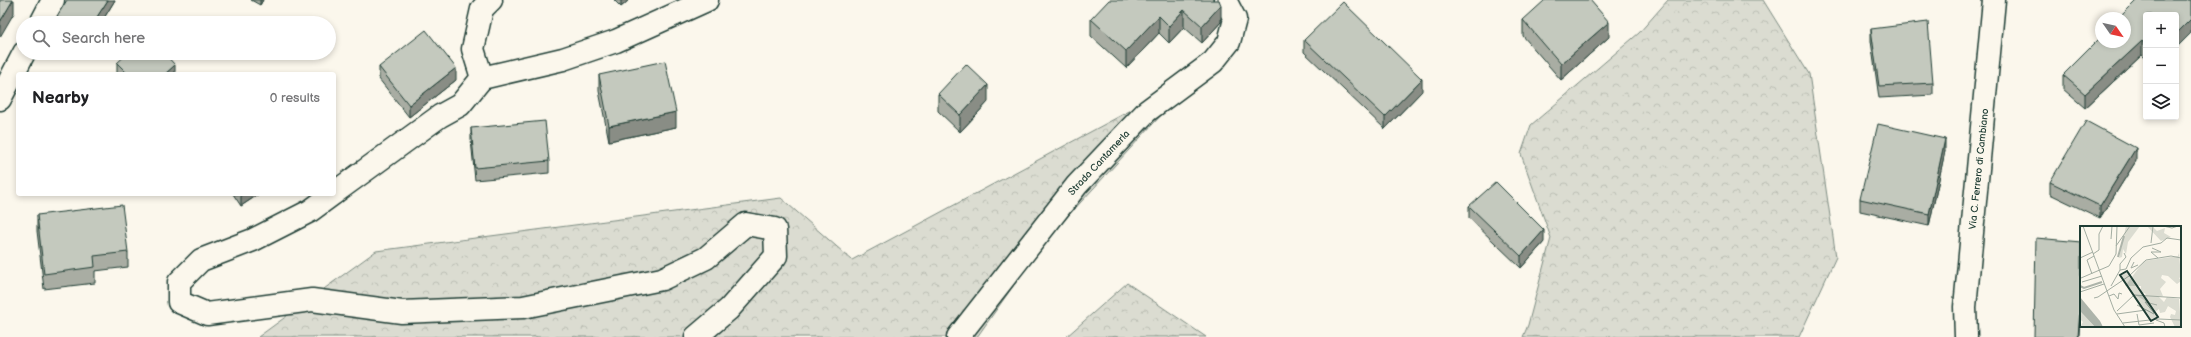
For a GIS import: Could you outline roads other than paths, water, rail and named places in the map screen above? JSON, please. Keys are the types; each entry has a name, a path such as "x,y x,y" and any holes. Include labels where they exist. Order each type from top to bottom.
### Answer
{"street":[{"path":"45,16 53,0"},
{"path":"482,78 473,48 482,9 491,0"},
{"path":"336,192 440,116 460,105 482,78 563,59 608,43 707,0"},
{"name":"Strada Cantamerla","path":"958,337 1077,185 1147,111 1214,62 1229,42 1235,18 1225,0"},
{"name":"Via C. Ferrero di Cambiano","path":"1966,337 1965,307 1994,0"},
{"path":"0,98 20,60"},
{"path":"330,196 310,211 253,240 201,260 179,282 179,302 207,314 312,300 402,312 523,307 662,279 706,258 746,224 775,229 776,256 729,309 696,337"}]}
